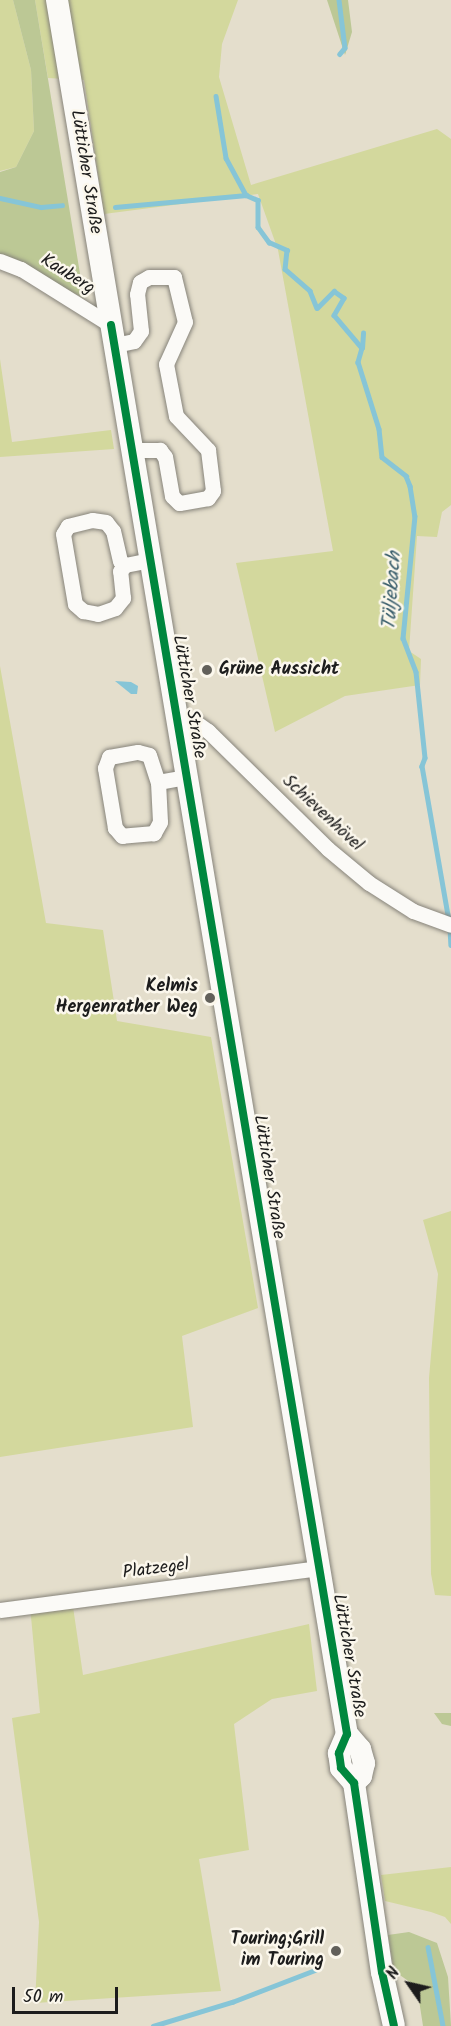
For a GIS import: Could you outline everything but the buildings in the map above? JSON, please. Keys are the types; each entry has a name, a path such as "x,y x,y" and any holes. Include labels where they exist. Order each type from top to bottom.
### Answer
{"main road":[{"name":"Lütticher Straße","path":"57,0 134,450 176,721 318,1568 347,1734 360,1749 364,1763 361,1776 354,1783 382,1972 394,2026"}],"street":[{"name":"Kauberg","path":"0,261 21,269 113,335"},
{"path":"113,335 134,342 141,331 137,294 140,282 148,277 174,277 179,283 185,322 166,364 176,416 208,450 213,490 208,498 179,503 172,496 160,450 134,450"},
{"path":"125,565 113,531 106,522 92,520 68,526 63,534 75,604 83,611 98,614 115,608 123,598 120,571 125,565 150,560"},
{"name":"Schievenhövel","path":"176,721 195,722 208,731 328,849 369,883 413,911 451,925"},
{"path":"138,752 149,755 158,782 160,822 154,833 122,836 115,828 105,768 109,757 138,752"},
{"name":"Lütticher Straße","path":"158,782 187,777"},
{"name":"Platzegel","path":"0,1610 318,1568"}],"green space":[{"path":"0,0 13,0 31,70 34,131 16,167 0,171"},
{"path":"13,0 35,0 84,298 0,257 0,172 16,167 34,131 31,70"},
{"path":"35,0 238,0 222,44 219,77 251,185 437,129 451,139 451,505 442,512 437,537 417,536 409,651 421,659 420,685 345,696 275,732 236,563 333,551 278,250 258,194 104,214 84,80 48,78"},
{"path":"327,0 348,0 352,32 345,55"},
{"path":"0,359 12,442 111,430 114,449 0,457"},
{"path":"0,666 46,923 103,930 117,1021 211,1037 258,1308 182,1336 193,1427 0,1457"},
{"path":"451,1211 451,1596 435,1595 431,1574 429,1378 438,1274 423,1220"},
{"path":"72,1600 83,1675 309,1624 317,1691 272,1699 234,1724 249,1850 199,1859 221,1991 35,2003 39,1922 12,1718 40,1713 30,1606"},
{"path":"434,1713 451,1713 451,1726 442,1724"},
{"path":"451,1867 451,1924 445,1917 431,1912 385,1901 381,1875"},
{"path":"409,1932 437,1943 448,1977 451,2026 423,2026 417,1987 394,1971 388,1935"}],"water":[{"path":"115,681 131,682 138,686 137,694 131,694"}],"waterway":[{"name":"Tüljebach","path":"339,0 345,48 340,54"},
{"name":"Tüljebach","path":"216,96 226,158 246,195 258,200 258,227 269,242 287,250 285,269 310,291 317,308 334,291 344,298 334,315 362,348 358,362 379,429 382,457 406,476 410,486 415,516 403,638 416,672 425,758 422,766 449,920"},
{"path":"115,207 246,195"},
{"path":"0,198 41,207 62,205"},
{"name":"Tüljebach","path":"362,348 363,333"},
{"name":"Tüljebach","path":"450,928 451,945"},
{"path":"428,1947 443,2026"},
{"path":"153,2026 232,2002 320,1968"}],"cycle path":[{"path":"111,325 347,1734 339,1753 341,1768 354,1783 382,1972 394,2026"}],"place":[{"name":"Grüne Aussicht","path":"207,670"},
{"name":"Kelmis Hergenrather Weg","path":"210,998"},
{"name":"Touring;Grill im Touring","path":"336,1951"}]}
